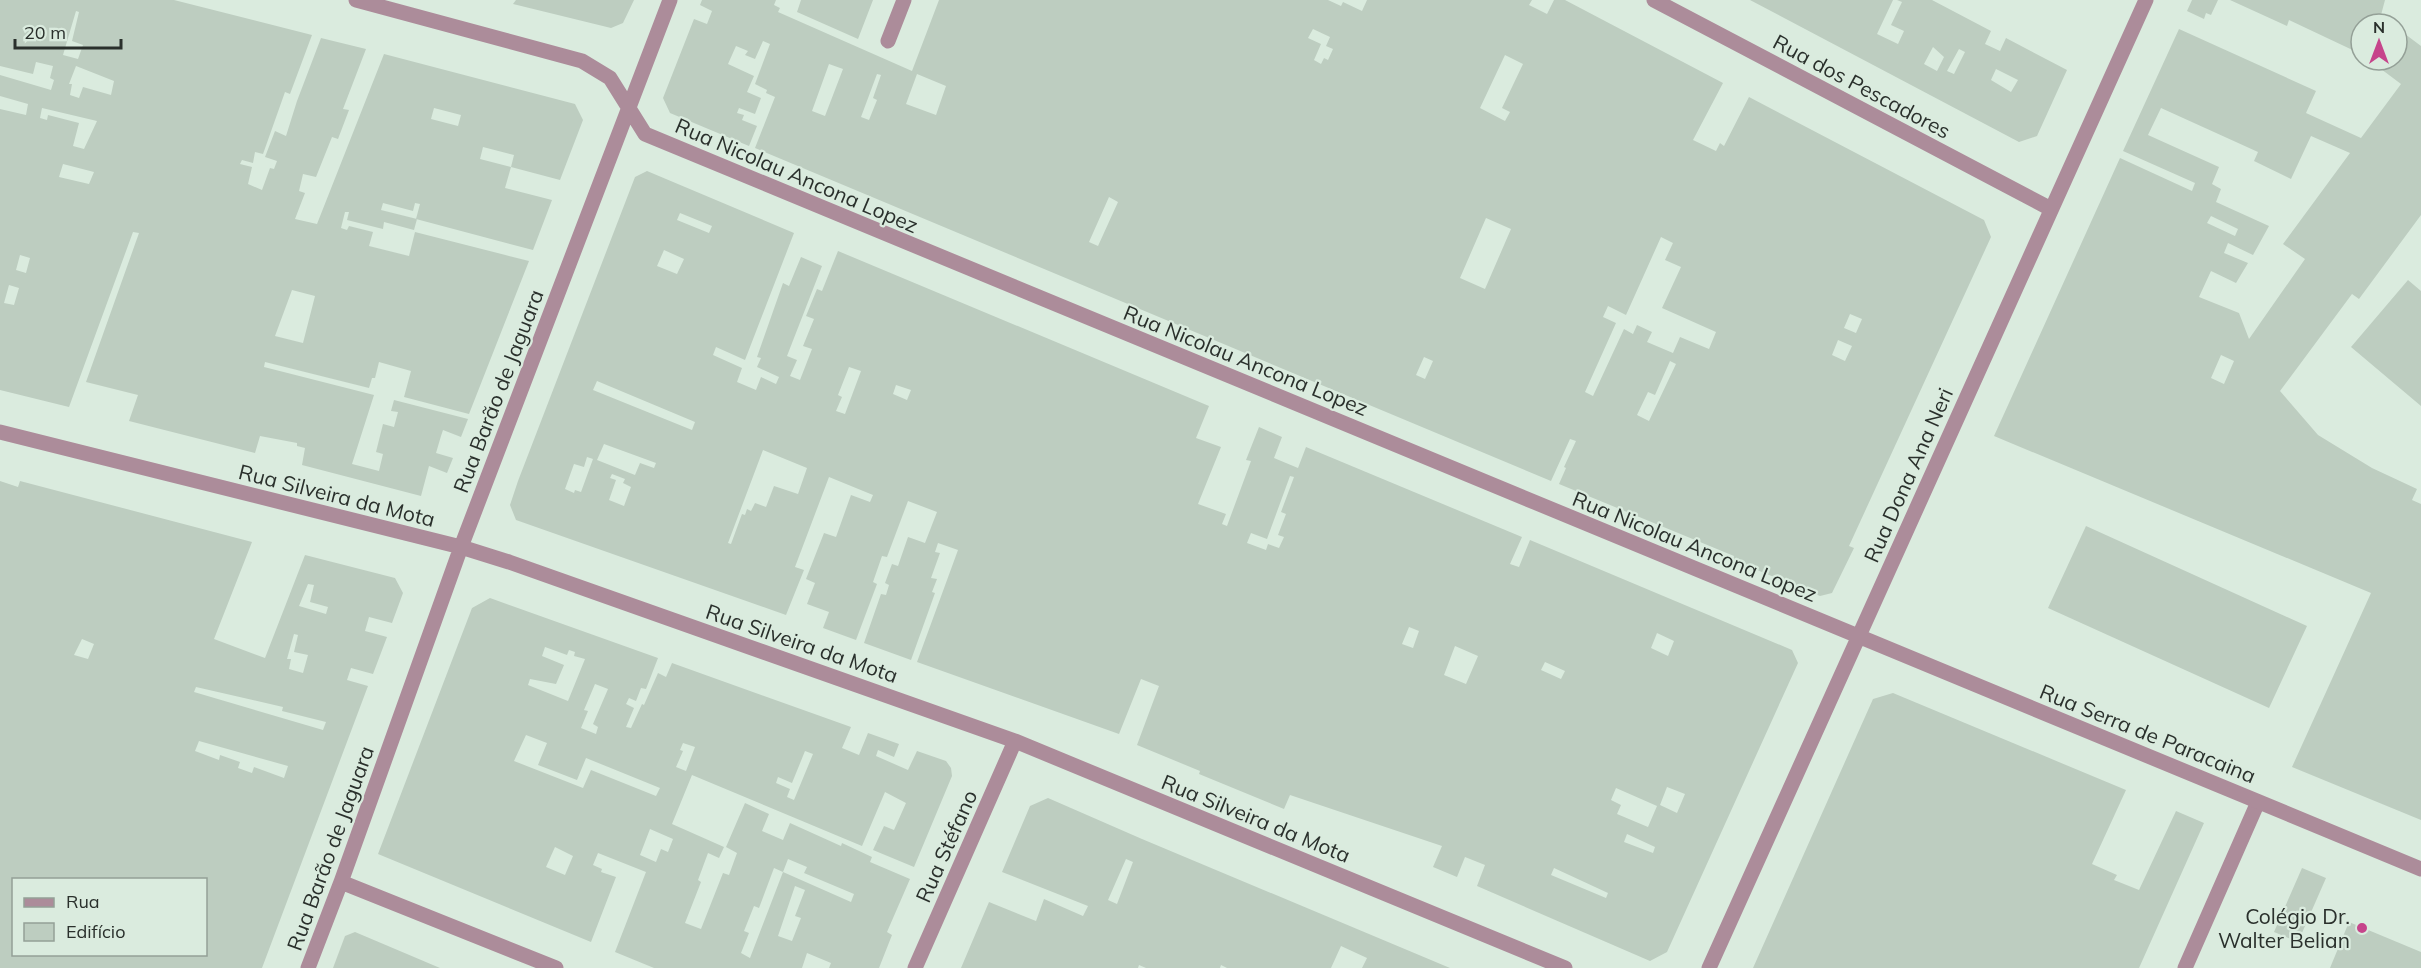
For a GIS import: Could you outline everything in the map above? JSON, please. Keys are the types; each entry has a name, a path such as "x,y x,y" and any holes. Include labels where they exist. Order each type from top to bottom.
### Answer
{"street":[{"name":"Rua Nicolau Ancona Lopez","path":"356,0 582,61 610,78 645,134 1858,636"},
{"name":"Rua Barão de Jaguara","path":"308,968 461,548 669,0"},
{"path":"888,41 904,0"},
{"name":"Rua dos Pescadores","path":"1654,0 2051,209"},
{"name":"Rua Dona Ana Neri","path":"1709,968 2146,0"},
{"name":"Rua Silveira da Mota","path":"0,432 461,548 520,566 1015,741 1565,968"},
{"name":"Rua Serra de Paracaina","path":"1858,636 2421,869"},
{"name":"Rua Stéfano","path":"915,968 1015,741"},
{"path":"2185,968 2258,802"},
{"path":"341,882 556,968"}],"building":[{"path":"0,0 174,0 312,35 290,94 285,92 263,154 255,152 253,163 242,160 240,164 252,167 248,184 262,190 270,168 274,169 277,161 265,157 275,131 286,136 321,38 366,49 343,109 349,110 338,139 332,137 316,177 303,174 299,191 305,193 295,219 317,224 384,54 575,104 583,120 560,180 511,167 505,188 552,200 533,250 417,219 414,230 384,222 383,229 347,220 349,212 345,212 341,228 347,230 349,226 373,232 369,246 409,256 415,232 529,261 469,414 404,397 411,371 379,362 375,378 372,378 369,388 265,362 264,367 374,395 352,464 379,471 383,454 376,452 383,424 394,427 398,412 391,411 394,400 468,419 461,437 443,430 436,453 453,458 447,473 429,466 421,496 302,465 305,448 297,446 297,443 260,436 255,453 129,421 138,395 86,382 139,233 133,232 69,407 0,390 0,109 26,115 28,104 0,96 0,75 51,90 54,80 50,78 53,66 36,62 33,74 0,66","holes":["76,11 79,12 72,41 83,45 78,59 63,55","76,66 114,81 111,95 83,87 79,98 70,95 72,84 69,84","42,108 97,121 84,149 73,146 79,123 48,115 47,120 40,118","434,108 461,115 458,126 431,119","483,147 514,155 511,167 480,159","63,164 94,172 89,184 59,177","383,203 413,211 415,203 420,204 416,219 381,210","20,255 30,258 26,273 16,270","9,285 19,288 14,305 4,303","292,290 315,296 303,343 275,336"]},
{"path":"516,0 634,0 623,23 611,28 513,4"},
{"path":"702,0 776,0 774,5 780,8 778,12 912,71 939,0 1328,0 1341,6 1343,2 1362,11 1367,0 1532,0 1529,5 1547,14 1554,0 1565,0 1723,83 1693,140 1716,151 1720,143 1724,146 1749,97 1984,220 1991,237 1849,546 1854,548 1832,593 1820,596 1733,560 1734,556 1559,484 1576,441 1570,439 1551,481 755,148 775,97 755,84 770,44 763,41 755,59 745,55 748,51 736,46 728,64 754,76 747,92 761,98 755,114 739,108 737,113 744,115 742,120 757,126 749,146 670,113 663,98 694,19 707,24 712,11 700,5","holes":["1313,29 1330,37 1326,46 1333,49 1328,60 1324,58 1321,64 1314,60 1321,44 1308,38","1505,55 1523,64 1502,108 1510,112 1505,121 1480,108","829,64 843,69 825,116 812,111","877,74 881,75 873,98 877,100 869,120 861,117","917,74 946,86 936,115 906,104","1109,197 1118,202 1098,246 1089,242","1486,218 1511,229 1485,289 1460,278","1661,237 1673,243 1665,260 1681,267 1662,308 1716,332 1709,349 1680,337 1673,353 1647,342 1652,332 1637,325 1633,334 1624,329 1593,396 1585,392 1616,323 1603,317 1608,306 1626,315","1850,314 1862,319 1856,333 1844,328","1838,340 1852,346 1845,361 1832,355","1424,357 1433,361 1425,379 1416,375","1670,361 1676,364 1649,421 1637,415 1648,392 1655,395"]},
{"path":"801,0 873,0 858,39 797,12"},
{"path":"1750,0 1893,0 1877,34 1898,44 1904,31 1891,25 1902,2 1897,0 1932,0 1991,31 1985,44 2000,51 2006,38 2067,70 2037,136 2019,142","holes":["1933,47 1944,57 1937,71 1924,64","1959,49 1965,52 1954,74 1947,71","1996,69 2018,80 2011,92 1991,80"]},
{"path":"2192,0 2218,0 2211,15 2206,13 2204,19 2187,11"},
{"path":"2230,0 2385,0 2382,12 2349,12 2349,48 2289,20 2287,26"},
{"path":"2179,29 2316,91 2306,113 2361,138 2401,84 2385,72 2409,72 2409,37 2421,46 2421,215 2359,299 2352,294 2280,391 2318,435 2372,468 2417,489 2412,500 2421,504 2421,820 2292,767 2371,593 1994,436 2120,158 2192,191 2195,183 2123,151","holes":["2161,108 2258,152 2254,161 2291,179 2311,136 2350,153 2283,244 2305,259 2249,339 2239,313 2199,297 2211,271 2236,283 2248,263 2224,253 2228,243 2253,255 2269,226 2216,202 2221,189 2212,184 2219,167 2148,135","2211,216 2238,229 2235,236 2207,223","2221,355 2234,361 2224,384 2211,378"]},
{"path":"647,171 794,233 745,360 716,347 713,355 742,368 737,382 756,390 761,377 776,384 779,377 757,367 761,358 757,357 783,283 789,286 801,257 822,266 787,356 797,360 790,376 800,380 812,349 803,346 814,319 806,316 817,289 822,291 838,251 1209,406 1196,438 1221,447 1198,504 1226,514 1222,524 1227,526 1251,461 1246,460 1259,427 1282,437 1274,458 1298,468 1306,447 1522,537 1510,564 1519,567 1530,540 1792,650 1798,663 1667,952 1650,961 1477,886 1485,865 1465,857 1457,877 1433,867 1442,846 1290,795 1284,809 1199,774 1200,771 1137,745 1159,686 1141,679 1119,734 917,662 958,550 938,543 935,552 940,553 931,578 937,579 932,592 935,593 911,660 864,643 881,594 886,595 889,585 885,583 892,564 898,566 908,537 925,543 937,512 908,501 887,557 882,556 873,582 877,584 856,640 823,628 829,612 807,604 815,583 806,579 824,533 836,537 851,495 870,502 873,495 829,477 795,567 804,570 786,615 516,520 510,505 518,481 635,177","holes":["680,213 712,226 709,233 677,220","664,250 684,259 677,274 657,266","849,367 861,371 845,414 836,411 842,397 838,395","597,381 695,422 692,430 593,390","896,385 911,390 907,400 893,394","604,444 656,463 654,468 640,463 635,475 597,460","763,450 807,468 798,494 774,486 766,507 755,503 751,511 747,509 745,515 742,514 731,544 728,543","587,457 593,459 581,492 575,490 574,493 565,489 574,464 584,467","612,474 625,479 623,483 631,487 624,506 609,500 616,480 610,478","1290,476 1294,477 1281,512 1286,514 1278,535 1284,537 1279,548 1268,544 1266,550 1247,543 1251,533 1267,539","1409,627 1419,631 1413,648 1402,644","1657,633 1674,641 1668,656 1651,648","1455,646 1478,656 1466,684 1444,675","1545,662 1565,671 1561,679 1541,670","1667,787 1685,794 1677,813 1660,805","1616,788 1657,806 1648,827 1617,814 1621,805 1611,800","1627,834 1655,847 1653,853 1624,842","1554,868 1608,893 1606,898 1551,875"]},
{"path":"2408,280 2421,291 2421,406 2351,347"},
{"path":"0,481 18,487 20,481 252,542 214,639 265,658 305,555 395,578 403,593 392,623 369,617 365,631 387,637 373,674 351,668 347,680 368,686 262,968 0,968","holes":["308,584 314,585 310,602 328,607 326,614 299,606","294,634 298,635 294,652 308,655 303,673 289,669 291,659 287,659","82,639 94,644 88,659 74,655","196,687 283,707 282,711 326,722 323,730 194,692","199,741 288,766 284,778 254,767 252,773 238,768 240,762 220,755 219,760 195,751"]},
{"path":"2086,526 2307,626 2269,708 2048,608"},
{"path":"490,598 658,658 646,689 641,688 636,701 629,698 626,704 634,708 626,727 631,728 658,673 666,677 672,663 851,727 842,748 859,755 868,733 899,744 894,757 878,750 876,756 908,770 917,751 946,761 951,768 952,776 914,867 873,850 884,826 894,830 906,803 885,792 862,846 692,775 672,824 724,847 719,858 708,853 698,880 701,882 685,923 701,929 723,873 729,875 737,853 726,847 745,803 769,814 762,831 783,840 790,823 872,857 870,862 910,879 887,932 892,935 879,968 829,968 831,963 807,953 802,968 654,968 615,952 646,872 598,853 593,865 602,869 601,872 616,877 591,942 378,854 472,608","holes":["545,647 567,655 569,650 575,652 574,656 585,659 568,701 528,685 530,679 556,684 564,665 542,656","595,684 608,689 593,724 598,727 596,734 581,728 588,711 584,710","526,735 547,743 538,765 577,780 586,758 660,788 656,796 591,770 583,788 514,761","683,743 695,747 686,771 676,767 683,751 680,750","805,751 813,754 794,800 787,797 790,789 776,783 778,777 792,783","650,829 673,839 668,852 661,849 656,862 640,855","555,847 573,856 565,875 546,867","788,859 807,867 804,873 854,894 851,902 783,872","774,868 783,872 750,958 741,953 749,933 744,931 754,906 759,908","795,886 805,890 795,916 801,918 792,941 778,936"]},
{"path":"1893,693 2126,790 2092,864 2117,875 2114,880 2139,890 2176,811 2204,823 2139,968 1753,968 1873,699"},
{"path":"1048,798 1450,968 1362,968 1367,958 1341,946 1331,968 1227,968 1221,965 1220,968 1146,968 1139,965 1138,968 961,968 989,902 1036,921 1044,899 1083,916 1088,906 1002,872 1030,806","holes":["1126,859 1133,862 1117,904 1108,900"]},
{"path":"2302,868 2326,878 2298,942 2274,932"},
{"path":"2349,922 2421,952 2421,968 2330,968"},
{"path":"355,932 440,968 333,968 345,936"}],"place":[{"name":"Colégio Dr. Walter Belian","path":"2362,928"}]}
